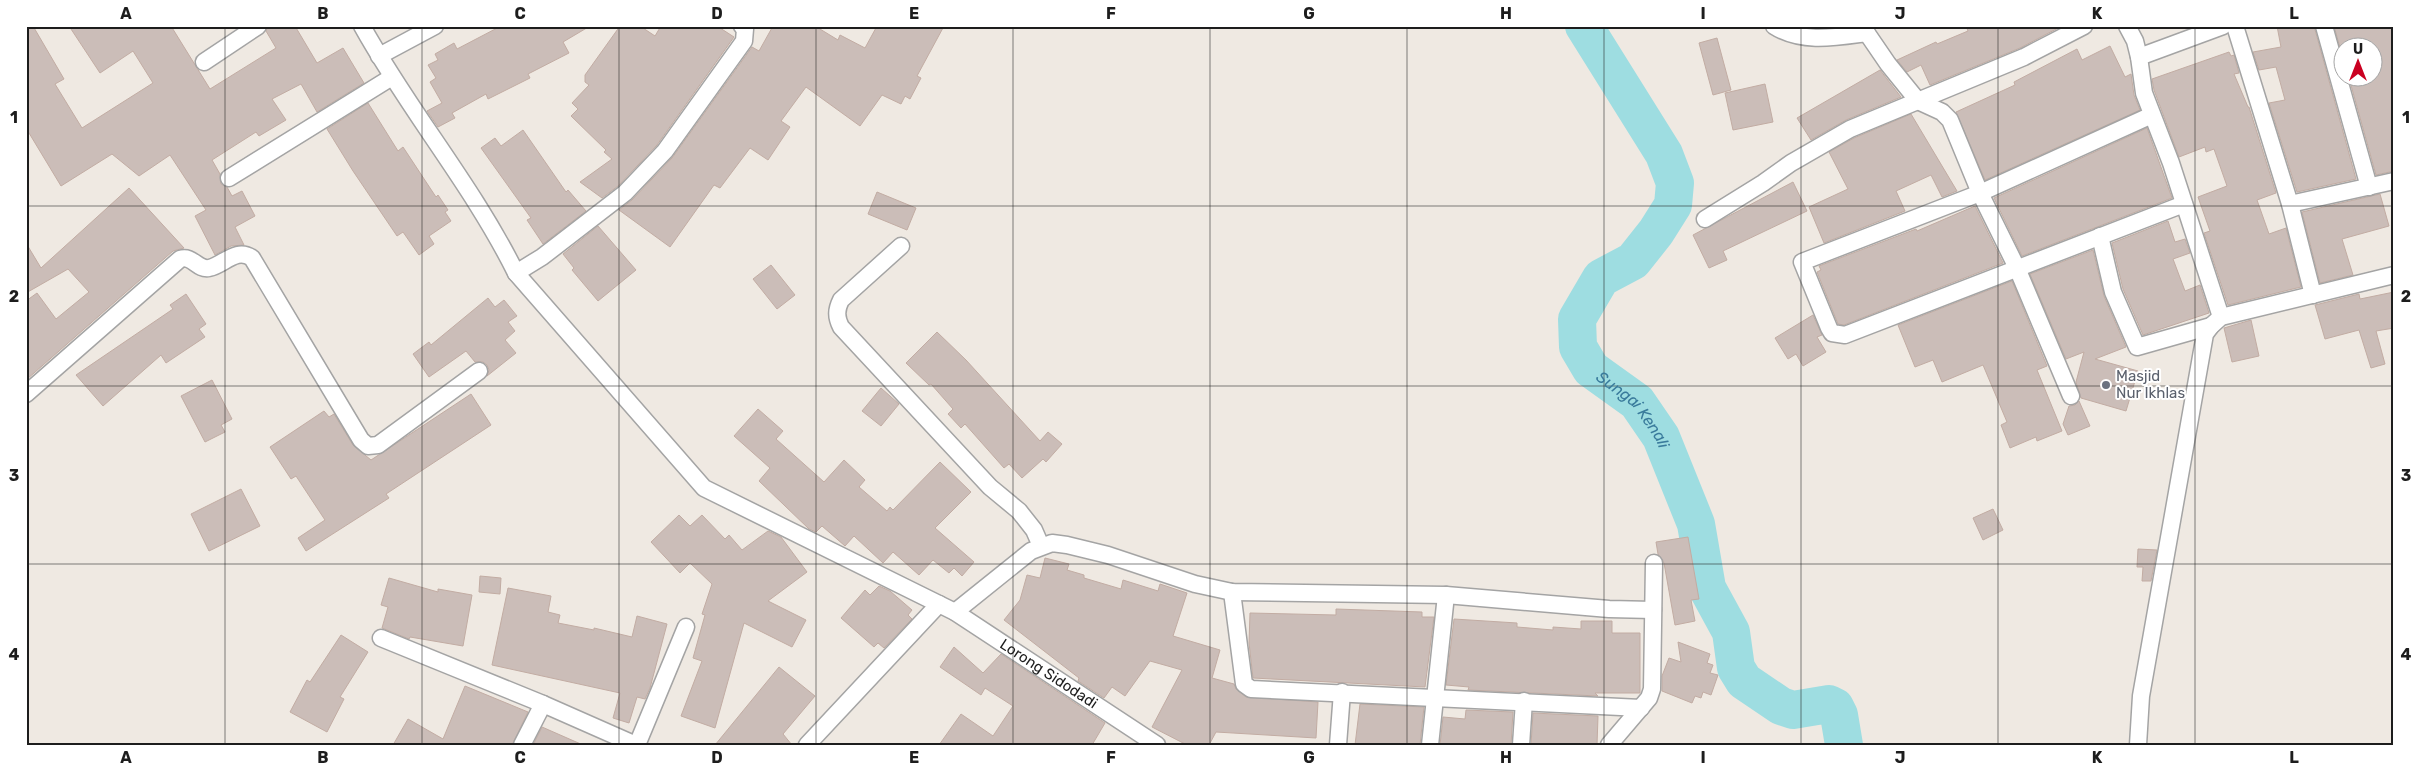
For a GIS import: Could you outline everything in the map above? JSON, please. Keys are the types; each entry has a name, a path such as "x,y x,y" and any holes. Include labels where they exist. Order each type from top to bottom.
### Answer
{"street":[{"path":"204,62 258,26"},
{"name":"Lorong Sidodadi","path":"362,26 392,78 499,238 516,273 704,488 955,612 1157,745"},
{"path":"379,56 435,26"},
{"path":"516,273 542,257 625,193 665,151 744,41 745,29 742,26"},
{"path":"1774,26 1806,37 1829,38 1865,30 1888,64 1918,101 1942,112 1950,120 1980,193 2017,268 2070,396"},
{"path":"1705,219 1791,163 1850,129 2024,57 2084,26"},
{"path":"2127,26 2135,41 2144,93 2184,204 2216,322 2203,342 2141,696 2138,745"},
{"path":"2139,57 2223,26"},
{"path":"2235,26 2290,204 2313,295"},
{"path":"2324,26 2369,187"},
{"path":"228,178 392,78"},
{"path":"2152,115 1980,193 1802,262 1829,328 1832,333 1845,334 2184,204"},
{"path":"2290,204 2394,181"},
{"path":"2100,236 2113,292 2137,347 2216,322 2394,275"},
{"path":"901,246 841,300 837,318 841,327 990,487 1019,512 1034,530 1041,546"},
{"path":"26,394 180,259 191,259 201,266 209,268 238,254 248,255 252,258 361,440 368,446 378,445 479,371"},
{"path":"955,612 1031,551 1041,546 1058,543 1108,556 1195,584 1232,592 1446,595 1609,609 1653,610"},
{"path":"1609,745 1641,708 1652,690 1654,563"},
{"path":"1232,592 1246,687 1261,690 1342,692 1641,708"},
{"path":"1430,745 1446,595"},
{"path":"807,745 940,604"},
{"path":"381,638 543,704 636,745 686,627"},
{"path":"1338,745 1342,692"},
{"path":"1521,745 1524,701"},
{"path":"522,745 543,704"}],"building":[{"path":"26,26 33,26 64,79 55,84 82,128 153,83 133,51 100,73 69,26 171,26 210,89 276,48 266,31 268,26 295,26 317,63 343,48 364,83 317,112 301,84 272,99 286,120 259,136 256,132 212,160 220,174 221,184 227,187 232,196 242,191 255,216 235,227 244,245 231,246 215,255 195,216 206,210 170,155 139,176 112,154 61,186 26,128"},
{"path":"501,26 590,26 563,42 569,53 528,74 530,78 488,99 486,94 452,113 455,118 438,127 427,111 442,103 430,82 436,78 428,65 438,60 435,54 454,43 457,49"},
{"path":"620,26 640,26 655,36 661,26 717,26 734,37 657,145 618,186 602,198 580,182 612,159 604,152 606,150 571,116 578,109 572,103 589,85 585,82 585,75"},
{"path":"773,26 815,26 838,40 840,35 865,48 877,26 944,26 917,76 921,78 910,99 905,96 901,104 882,95 860,126 806,87 781,121 790,127 768,160 750,148 720,188 714,185 670,247 619,210 632,200 672,158 752,47 759,51"},
{"path":"1966,26 2062,26 2020,48 1930,85 1921,65 1907,72 1897,60 1936,42 1937,44 1968,31"},
{"path":"2277,26 2314,26 2356,179 2297,192 2269,103 2285,100 2276,67 2259,70 2253,52 2281,47"},
{"path":"2334,26 2394,26 2394,171 2376,175 2352,88 2382,88 2382,38 2337,38"},
{"path":"1717,38 1731,90 1713,95 1699,43"},
{"path":"2110,46 2125,77 2131,74 2134,95 2140,110 1985,180 1956,112 2015,85 2014,82 2077,49 2082,60"},
{"path":"2229,52 2231,56 2234,55 2239,73 2234,74 2249,107 2276,193 2257,200 2269,234 2286,228 2301,287 2228,305 2204,233 2210,231 2198,197 2227,186 2214,149 2206,152 2205,147 2179,157 2154,90 2152,79"},
{"path":"1880,70 1901,97 1846,120 1811,140 1797,118"},
{"path":"1765,84 1773,122 1733,130 1725,93"},
{"path":"368,103 398,151 403,147 436,197 438,195 448,210 445,212 451,221 429,236 434,244 419,255 403,232 397,236 327,129"},
{"path":"1911,114 1957,191 1942,197 1931,175 1896,191 1905,211 1824,243 1809,207 1848,189 1829,152 1854,138"},
{"path":"2147,128 2172,198 2022,256 1994,198"},
{"path":"523,130 566,192 568,190 586,211 543,244 527,220 531,218 481,148 495,138 501,146"},
{"path":"1793,182 1807,211 1723,251 1727,260 1709,268 1693,235"},
{"path":"129,188 184,248 173,251 26,380 26,301 37,293 56,319 89,292 68,269 26,293 26,243 41,268"},
{"path":"877,192 916,208 907,230 868,214"},
{"path":"2380,194 2389,226 2342,239 2353,275 2320,283 2302,212"},
{"path":"1975,206 2003,263 1844,325 1838,324 1817,272 1821,270 1819,266 1916,229 1917,231"},
{"path":"2168,221 2175,242 2185,239 2190,253 2173,259 2185,291 2200,285 2209,313 2143,335 2123,289 2112,243"},
{"path":"598,226 636,270 598,301 572,270 574,268 563,254"},
{"path":"2093,250 2104,296 2126,347 2095,359 2138,371 2126,411 2081,398 2076,382 2084,352 2066,359 2030,274"},
{"path":"771,265 795,295 777,309 753,279"},
{"path":"2012,281 2047,366 2037,370 2062,431 2037,441 2036,437 2010,448 2001,425 2007,422 1983,365 1942,382 1933,360 1915,367 1898,325"},
{"path":"2394,292 2394,328 2376,331 2385,364 2371,368 2359,330 2325,339 2315,305 2359,294 2360,299"},
{"path":"186,294 206,324 199,329 205,337 166,363 161,355 103,406 76,375 173,309 170,305"},
{"path":"488,298 495,307 504,300 517,316 508,322 515,331 505,340 516,353 487,376 489,370 487,365 483,362 475,362 466,351 429,377 413,354 429,342 431,345"},
{"path":"1813,315 1822,335 1817,337 1826,352 1803,366 1796,354 1788,359 1775,338"},
{"path":"2251,320 2259,356 2232,362 2224,328"},
{"path":"937,332 966,360 1040,441 1048,432 1062,444 1046,462 1043,459 1022,478 1009,464 1004,468 965,424 961,428 948,414 953,409 931,384 929,385 906,363"},
{"path":"212,380 232,419 221,425 225,432 205,442 181,396"},
{"path":"881,388 899,404 881,426 862,411"},
{"path":"471,394 491,425 386,494 389,498 306,551 298,538 325,520 296,476 291,479 270,447 324,411 329,417 334,414 353,445 371,460"},
{"path":"2079,401 2090,426 2068,435 2063,424 2069,406 2075,405"},
{"path":"758,409 783,431 776,439 824,482 844,460 865,480 859,487 887,511 890,507 893,510 940,462 971,492 935,528 974,562 962,576 954,568 949,573 933,560 919,575 893,552 883,563 854,536 845,546 822,526 816,532 809,529 759,481 770,468 734,436"},
{"path":"241,489 260,526 209,551 191,514"},
{"path":"1993,509 2003,530 1983,540 1973,518"},
{"path":"679,515 690,526 702,515 725,539 729,535 742,550 768,531 781,537 807,572 768,601 806,620 792,647 744,623 715,728 681,716 702,661 693,658 705,615 702,614 712,584 690,563 680,573 651,542"},
{"path":"1688,537 1699,599 1691,600 1695,621 1675,625 1664,563 1658,554 1656,542"},
{"path":"2138,549 2157,550 2151,581 2142,581 2143,567 2137,567"},
{"path":"1045,558 1069,564 1067,570 1084,575 1084,578 1121,589 1123,580 1158,591 1160,584 1187,593 1173,636 1220,650 1212,678 1234,684 1236,689 1246,697 1318,702 1316,738 1216,732 1209,745 1187,745 1152,727 1182,670 1150,661 1125,696 1112,687 1104,698 1078,681 1079,678 1004,620 1020,600 1027,575 1040,578"},
{"path":"480,576 501,578 500,594 479,592"},
{"path":"389,578 438,592 438,589 472,595 463,646 410,637 409,639 382,628 388,607 381,605"},
{"path":"879,586 890,591 912,610 908,615 912,619 884,648 878,643 874,647 841,618 865,590 870,595"},
{"path":"508,588 551,596 548,612 560,615 558,623 594,630 594,628 632,637 637,616 667,624 650,688 645,699 637,697 629,723 613,718 620,693 492,665"},
{"path":"1336,609 1422,612 1422,617 1434,617 1425,687 1253,678 1249,643 1250,613 1336,615"},
{"path":"1454,619 1517,623 1517,627 1553,630 1553,627 1581,629 1581,621 1612,621 1612,633 1640,633 1640,693 1595,693 1598,696 1468,690 1469,687 1446,685"},
{"path":"341,635 368,652 340,697 344,699 327,732 290,712 307,680 310,682"},
{"path":"1678,642 1710,654 1707,663 1713,665 1710,673 1718,675 1711,695 1703,692 1701,698 1695,696 1692,703 1662,691 1662,676 1669,658 1681,662"},
{"path":"954,647 983,673 1001,654 1105,723 1092,745 939,745 961,714 993,736 1013,706 985,688 981,695 940,667"},
{"path":"779,667 815,696 783,734 792,745 715,745"},
{"path":"465,686 528,712 512,745 393,745 408,719 443,739"},
{"path":"1360,704 1424,707 1420,745 1355,745"},
{"path":"1466,710 1513,712 1511,745 1440,745 1443,717 1465,719"},
{"path":"1533,713 1598,716 1597,745 1531,745"},
{"path":"542,727 583,745 533,745"}],"waterway":[{"name":"Sungai Kenali","path":"1584,26 1664,154 1675,183 1673,205 1656,232 1633,261 1601,278 1577,319 1578,347 1591,369 1637,402 1661,437 1696,524 1707,588 1731,632 1736,668 1744,681 1781,706 1793,710 1829,704 1835,707 1839,715 1844,745"}],"place":[{"name":"Masjid Nur Ikhlas","path":"2106,385"}]}
